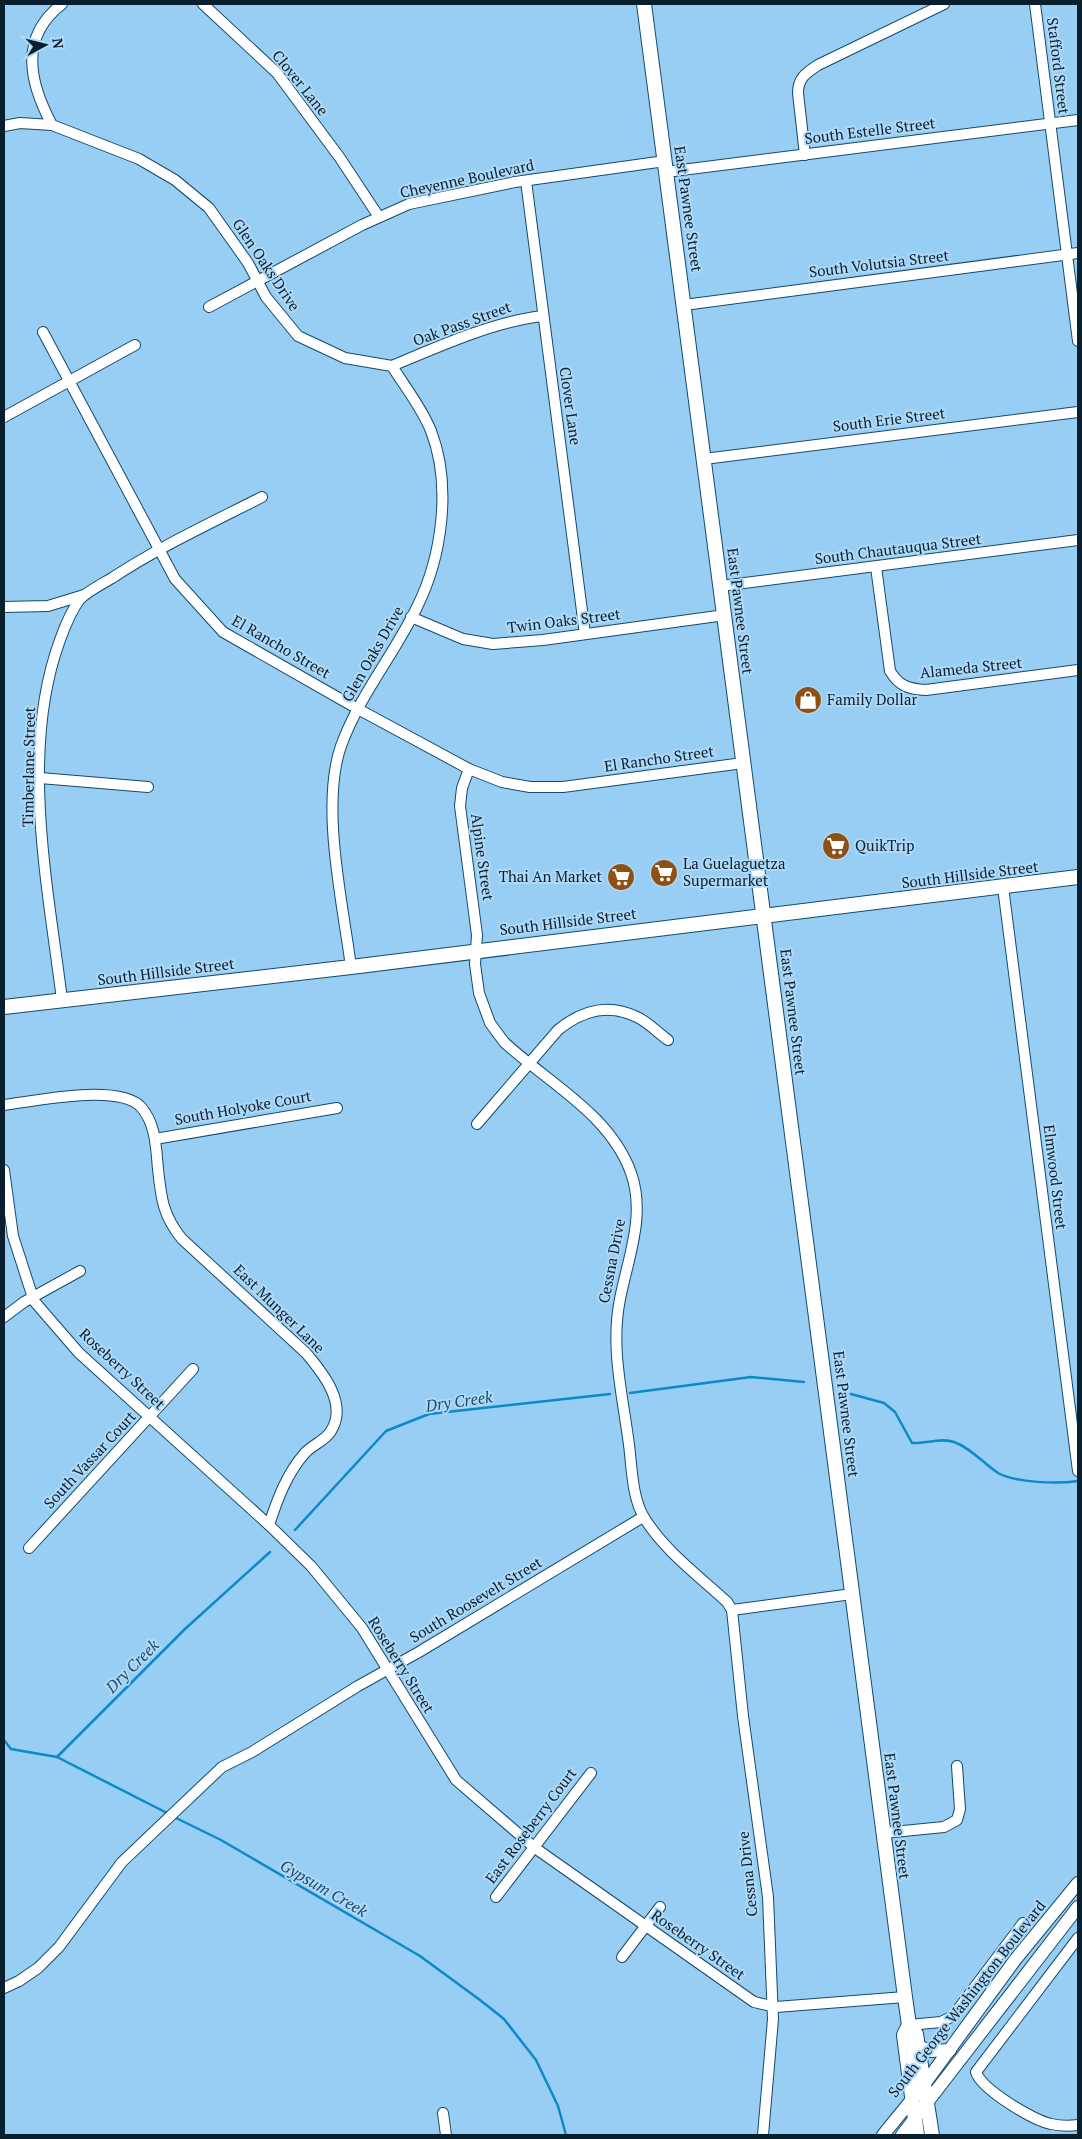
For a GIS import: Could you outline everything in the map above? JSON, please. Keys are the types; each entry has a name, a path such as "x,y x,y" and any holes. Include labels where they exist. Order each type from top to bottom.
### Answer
{"main road":[{"name":"East Pawnee Street","path":"644,4 743,763 765,916 905,1997 909,2025 916,2034 932,2135"},
{"name":"South Hillside Street","path":"4,1007 351,967 1078,877"},
{"name":"East Pawnee Street","path":"909,2025 904,2035 917,2135"}],"street":[{"path":"52,125 40,103 32,66 33,47 39,27 48,15 62,4"},
{"name":"Clover Lane","path":"203,4 276,73 340,158 380,217"},
{"path":"806,155 798,93 798,83 802,76 818,65 944,4"},
{"name":"Stafford Street","path":"1034,4 1078,341"},
{"name":"South Estelle Street","path":"666,167 806,155 1078,120"},
{"name":"Glen Oaks Drive","path":"4,126 20,123 52,125 139,159 175,180 208,208 266,297 298,336 345,358 392,366 430,430 440,477 442,516 439,542 417,607 358,709 340,747 331,796 351,967"},
{"name":"Cheyenne Boulevard","path":"209,307 362,224 409,204 526,181 666,167"},
{"name":"Clover Lane","path":"526,181 585,634"},
{"name":"South Volutsia Street","path":"684,304 1078,253"},
{"name":"Oak Pass Street","path":"392,366 431,349 523,318 543,316"},
{"name":"El Rancho Street","path":"44,332 174,579 223,632 358,709 469,768 502,782 530,787 563,787 743,763"},
{"path":"4,417 136,346"},
{"name":"South Erie Street","path":"704,459 1078,412"},
{"name":"Timberlane Street","path":"62,1000 43,850 40,778 46,685 70,616 81,598 87,594 159,550 262,497"},
{"name":"South Chautauqua Street","path":"721,586 1078,540"},
{"name":"Alameda Street","path":"876,567 890,671 897,682 905,687 926,690 1078,670"},
{"path":"4,607 48,606 87,594"},
{"name":"Twin Oaks Street","path":"411,617 463,639 492,644 585,634 725,615"},
{"name":"Alpine Street","path":"469,768 462,788 460,806 476,926 477,950"},
{"path":"40,778 148,787"},
{"name":"Elmwood Street","path":"1002,887 1078,1472"},
{"name":"Cessna Drive","path":"477,950 475,964 484,1009 496,1032 529,1064 586,1111 610,1134 631,1173 635,1188 636,1229 620,1300 616,1345 632,1467 638,1504 643,1517"},
{"path":"477,1124 558,1030 574,1017 590,1010 611,1010 637,1017 668,1040"},
{"name":"East Munger Lane","path":"4,1105 84,1095 111,1095 140,1106 152,1127 160,1186 170,1224 182,1239 306,1353 323,1374 334,1398 338,1415 330,1432 305,1453 287,1479 269,1525"},
{"name":"South Holyoke Court","path":"155,1139 337,1108"},
{"name":"Roseberry Street","path":"4,1170 13,1236 33,1297 79,1353 269,1525 311,1566 362,1628 386,1670 456,1780 535,1848 754,2002 772,2006 905,1997"},
{"path":"4,1317 33,1297 80,1271"},
{"name":"South Vassar Court","path":"30,1548 193,1369"},
{"path":"643,1517 656,1535 727,1602 732,1610 852,1594"},
{"name":"South Roosevelt Street","path":"4,1988 19,1981 38,1968 58,1947 117,1869 222,1767 643,1517"},
{"name":"Cessna Drive","path":"732,1610 743,1716 768,1897 772,2006 763,2135"},
{"path":"883,1833 944,1827 957,1820 960,1809 957,1766"},
{"name":"East Roseberry Court","path":"496,1897 591,1773"},
{"name":"South George Washington Boulevard","path":"883,2135 923,2086 1015,1960 1078,1883"},
{"path":"622,1957 660,1907"},
{"path":"902,2135 1078,1907"},
{"path":"909,2025 941,2022 953,2016 1024,1923"},
{"path":"1078,1938 976,2072 981,2081 1028,2115 1052,2125 1078,2125"},
{"path":"918,2046 930,2051 950,2050"},
{"path":"443,2113 446,2135"}],"waterway":[{"name":"Dry Creek","path":"630,1393 751,1377 804,1382"},
{"name":"Dry Creek","path":"295,1530 386,1431 429,1414 610,1394"},
{"name":"Dry Creek","path":"851,1394 884,1403 895,1412 912,1443 944,1440 954,1442 971,1452 998,1473 1015,1479 1049,1482 1078,1481"},
{"name":"Dry Creek","path":"57,1757 185,1629 270,1552"},
{"name":"Gypsum Creek","path":"4,1740 11,1749 57,1757 169,1814"},
{"name":"Gypsum Creek","path":"174,1817 221,1840 420,1956 504,2019 536,2060 558,2106 566,2135"}],"place":[{"name":"Family Dollar","path":"808,700"},
{"name":"QuikTrip","path":"836,846"},
{"name":"La Guelaguetza Supermarket","path":"664,873"},
{"name":"Thai An Market","path":"621,877"}]}
